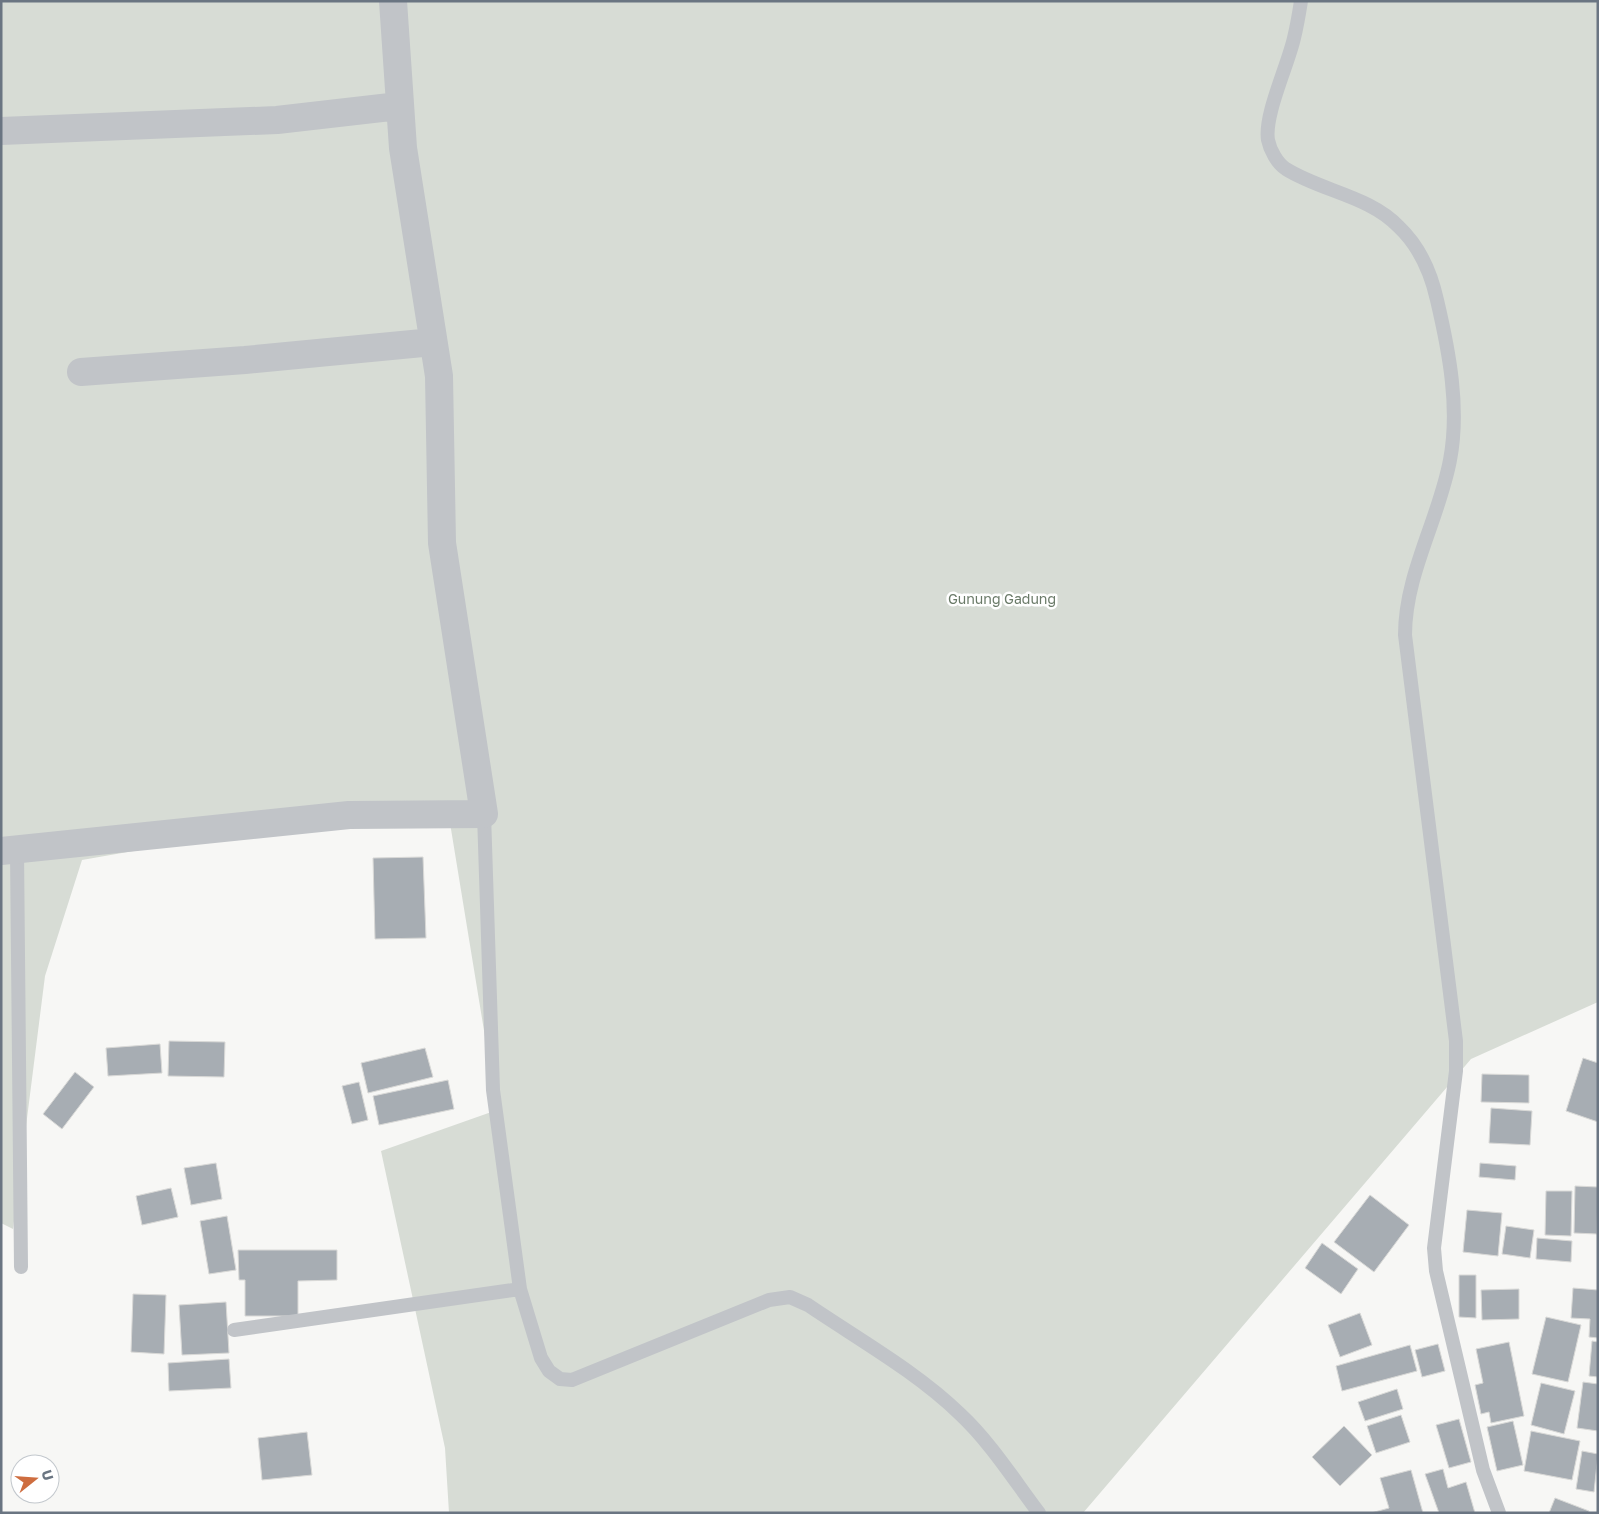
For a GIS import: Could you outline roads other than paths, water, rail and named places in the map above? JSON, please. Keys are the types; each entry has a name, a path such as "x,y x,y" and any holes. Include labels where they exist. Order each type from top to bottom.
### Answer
{"street":[{"path":"9,851 252,823 349,814 484,814 442,543 440,406 433,342 408,188 399,106 393,1"},
{"path":"1,131 277,120 399,106"},
{"path":"81,372 245,360 433,342"}],"lane":[{"path":"1301,1 1294,39 1270,117 1268,139 1273,155 1284,168 1378,211 1399,226 1414,245 1428,271 1436,297 1452,385 1454,414 1450,462 1408,598 1405,635 1454,1012 1456,1041 1456,1071 1434,1248 1436,1270 1483,1470 1499,1513"},
{"path":"484,814 493,1090 520,1289 541,1358 548,1371 560,1379 572,1380 769,1300 790,1297 808,1305 925,1385 960,1413 977,1431 1039,1513"},
{"path":"9,851 21,1267"},
{"path":"234,1330 520,1289"}],"park label":[{"name":"Gunung Gadung","path":"1002,598"}]}
